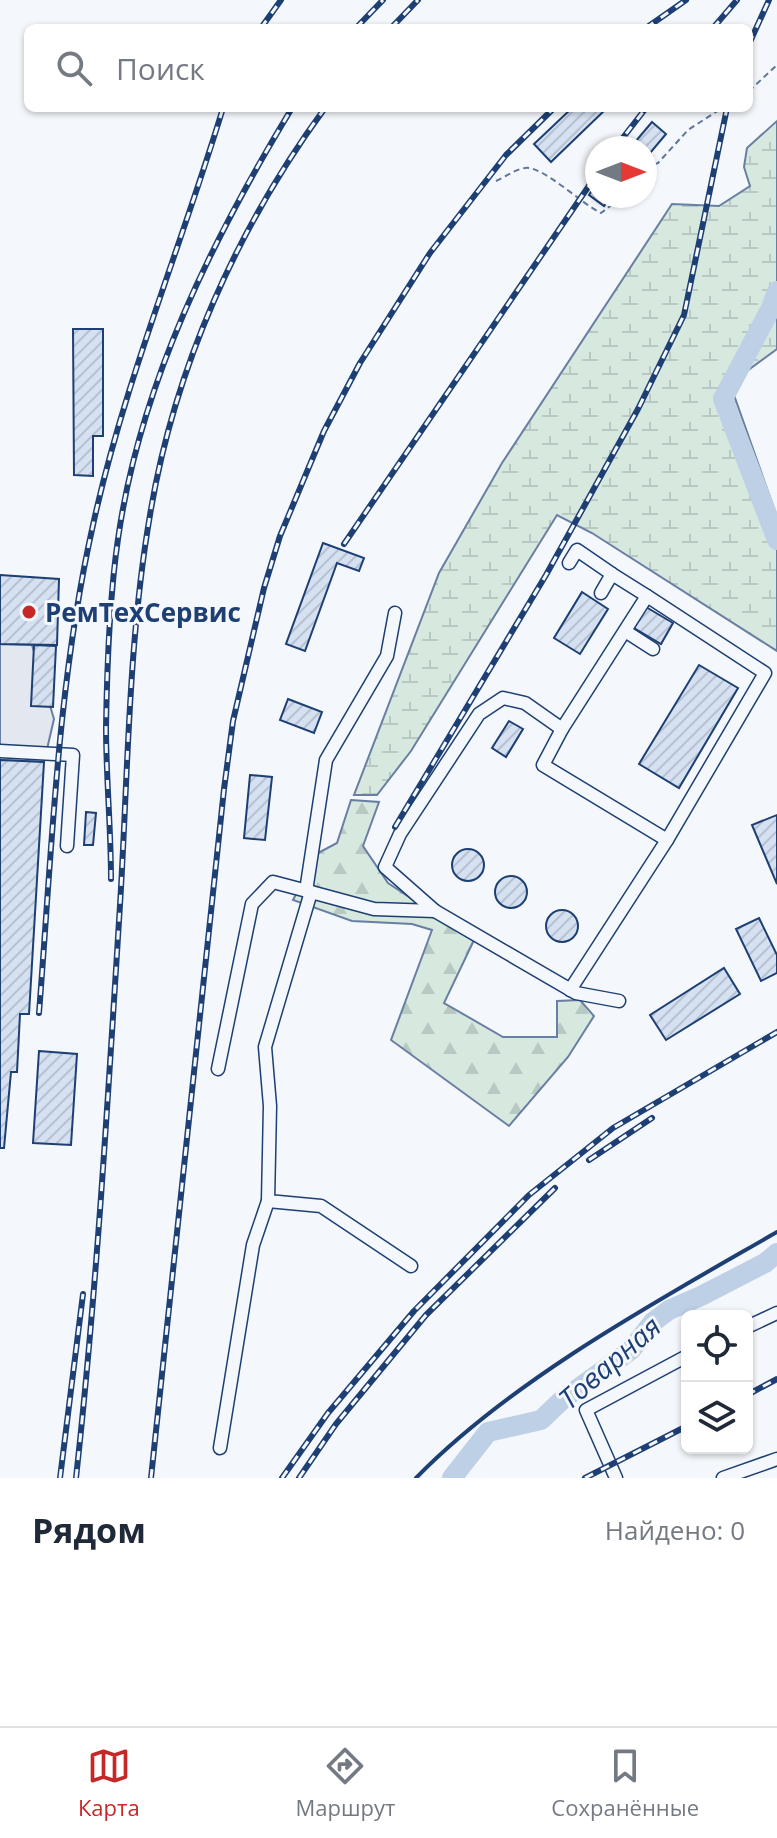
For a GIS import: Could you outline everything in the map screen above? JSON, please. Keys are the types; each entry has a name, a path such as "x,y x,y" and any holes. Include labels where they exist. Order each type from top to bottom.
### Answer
{"lane":[{"path":"569,563 577,550 765,673 667,840 570,990"},
{"path":"601,593 612,574"},
{"path":"647,596 562,729 543,765 667,840"},
{"path":"220,1448 253,1245 268,1201 270,1106 265,1047 309,891 326,760 387,656 395,613"},
{"path":"625,631 653,649"},
{"path":"562,729 525,703 503,698 479,714 400,834 385,867 435,911 570,990 619,1001"},
{"path":"0,751 73,755 67,846"},
{"path":"218,1069 252,904 273,882 374,909 435,911"},
{"path":"268,1201 321,1206 411,1266"},
{"path":"753,1324 777,1313"},
{"path":"616,1478 586,1410 681,1359"},
{"path":"723,1478 777,1459"}],"path":[{"path":"753,87 777,65"},
{"path":"657,163 688,130 716,112"},
{"path":"496,181 526,167 537,170 585,205"},
{"path":"590,208 601,213 608,208"}],"green space":[{"path":"777,121 777,349 747,371 734,395 777,517 777,651 592,533 557,515 411,751 377,795 354,795 439,573 502,463 672,204 719,206 750,186 744,167 747,148"},
{"path":"351,800 379,802 363,846 388,883 474,940 444,1003 503,1037 557,1037 557,1001 580,1000 594,1016 568,1057 509,1126 391,1040 432,930 412,924 352,921 293,900 318,853 337,843"}],"shaded area":[{"path":"0,644 32,645 54,719 44,762 0,760"}],"building":[{"path":"568,112 603,112 551,162 534,144"},
{"path":"652,122 666,134 657,145 657,136 640,136"},
{"path":"73,329 103,329 103,436 93,436 93,476 74,475"},
{"path":"323,543 364,558 359,571 337,563 305,651 286,644"},
{"name":"РемТехСервис","path":"0,575 59,579 57,645 0,644"},
{"path":"582,592 608,609 580,654 554,638"},
{"path":"646,607 673,623 661,644 634,628"},
{"path":"34,645 56,646 53,707 31,706"},
{"path":"699,665 738,688 679,788 639,764"},
{"path":"288,699 322,712 314,733 280,720"},
{"path":"509,721 523,729 506,757 492,748"},
{"path":"0,760 44,762 29,1014 20,1014 17,1072 11,1072 4,1148 0,1148"},
{"path":"250,775 272,777 265,840 244,838"},
{"path":"86,812 96,813 93,845 84,845"},
{"path":"777,815 777,884 752,825"},
{"path":"468,849 479,854 484,865 479,876 468,881 457,876 452,865 457,854"},
{"path":"511,876 523,880 527,892 523,904 511,908 499,904 495,892 499,880"},
{"path":"562,910 573,915 578,926 573,937 562,942 551,937 546,926 551,915"},
{"path":"759,918 777,955 777,973 761,981 736,929"},
{"path":"724,968 740,994 666,1040 650,1015"},
{"path":"39,1051 77,1054 71,1145 33,1143"}],"waterway":[{"name":"Товарная","path":"777,291 723,399 777,540"},
{"name":"Товарная","path":"452,1478 488,1432 541,1420 562,1400 631,1350 653,1322 669,1310 765,1263 777,1253"}],"railway":[{"path":"264,24 281,0"},
{"path":"360,24 383,0"},
{"path":"395,24 418,0"},
{"path":"652,24 686,0"},
{"path":"716,24 737,0"},
{"path":"753,35 769,0"},
{"path":"39,1013 64,707 71,646 93,525 120,419 222,112"},
{"path":"111,879 106,746 108,657 115,562 129,481 143,425 183,315 234,209 290,112"},
{"path":"76,1478 101,1192 133,660 150,515 175,407 214,302 264,202 322,112"},
{"path":"151,1478 224,789 233,721 264,588 280,536 324,431 360,363 430,253 506,155 550,112"},
{"path":"624,136 643,112"},
{"path":"395,827 546,575 638,409 684,315 726,112"},
{"path":"344,544 585,192"},
{"path":"282,1478 328,1413 414,1311 529,1195 613,1128 777,1032"},
{"path":"589,1160 652,1118"},
{"path":"299,1478 336,1424 426,1315 555,1188"},
{"path":"60,1478 83,1294"},
{"path":"753,1392 777,1379"},
{"path":"585,1478 681,1429"}],"wall":[{"path":"416,1478 454,1442 541,1375 636,1314 777,1232"}],"place":[{"name":"РемТехСервис","path":"29,612"}]}
